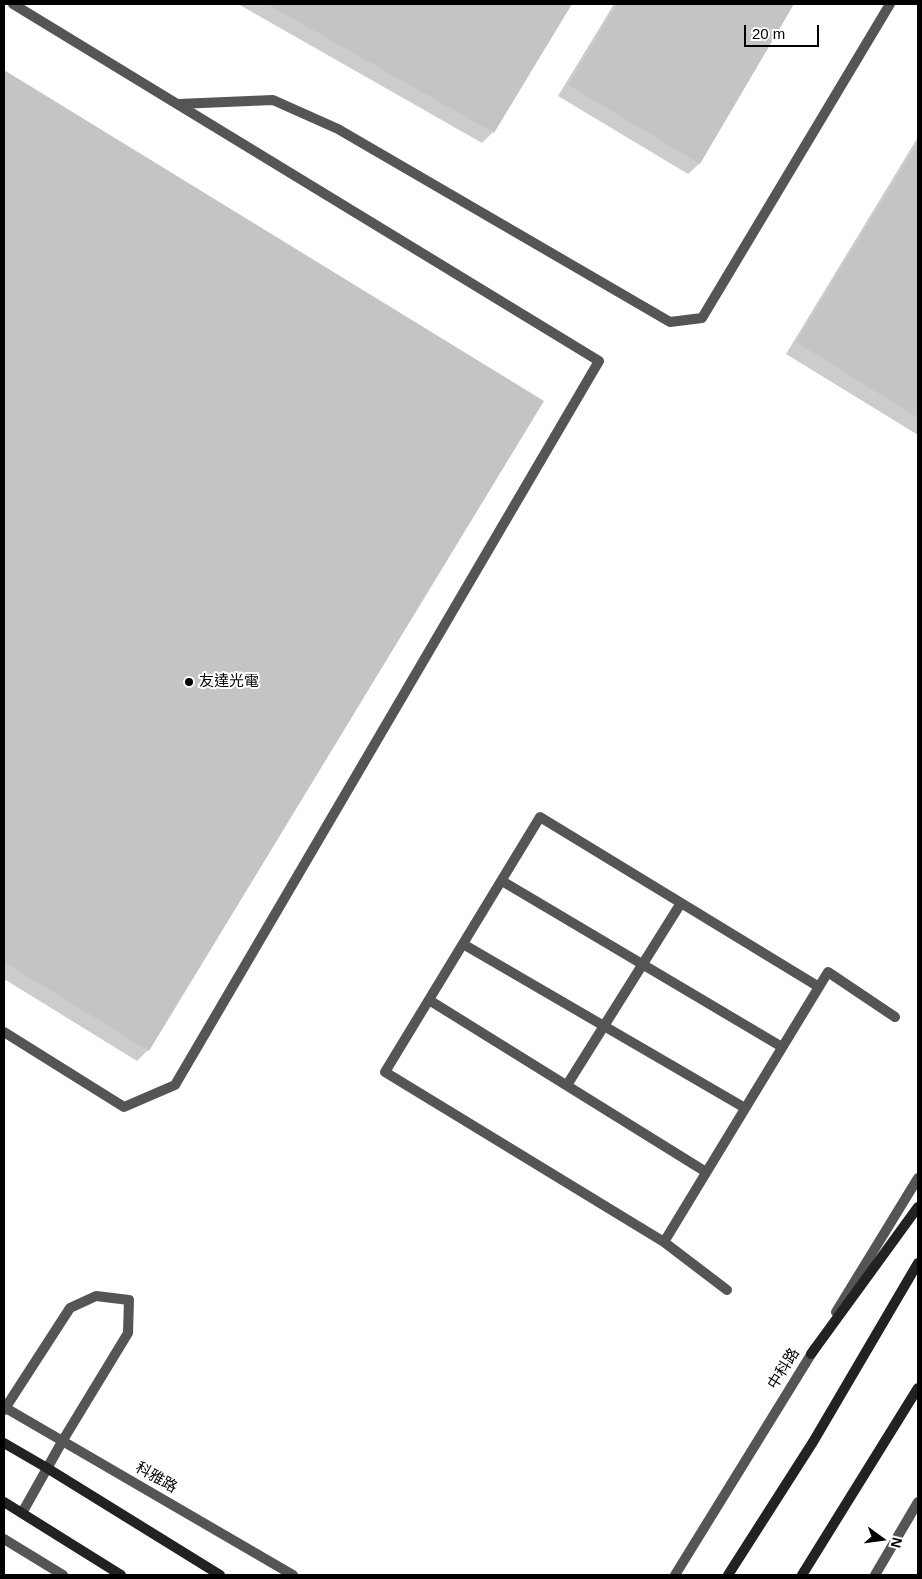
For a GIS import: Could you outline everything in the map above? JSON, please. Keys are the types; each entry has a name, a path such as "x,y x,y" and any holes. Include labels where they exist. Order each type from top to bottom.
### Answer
{"street":[{"path":"4,1032 124,1107 175,1085 599,361 13,4"},
{"path":"178,104 273,100 338,129 670,322 702,318 890,4"},
{"path":"727,1290 664,1242 385,1072 540,817 819,987"},
{"path":"502,880 782,1047"},
{"path":"567,1086 681,903"},
{"path":"463,944 745,1108"},
{"path":"664,1242 828,972 895,1017"},
{"path":"429,1000 706,1172"},
{"name":"中科路","path":"675,1575 918,1178"},
{"path":"811,1354 918,1207"},
{"path":"728,1575 813,1442 918,1263"},
{"path":"4,1408 70,1308 96,1296 129,1300 128,1333 63,1440 22,1513"},
{"path":"802,1575 918,1388"},
{"name":"科雅路","path":"4,1408 63,1440 293,1575"},
{"path":"4,1443 220,1575"},
{"path":"4,1502 121,1575"},
{"path":"875,1575 918,1502"},
{"path":"4,1539 63,1575"}],"building":[{"path":"267,4 572,4 494,133"},
{"path":"617,4 794,4 700,164 568,85"},
{"name":"友達光電","path":"4,70 544,401 149,1051 4,962"},
{"path":"918,142 918,418 796,342"}],"place":[{"name":"友達光電","path":"189,682"}]}
